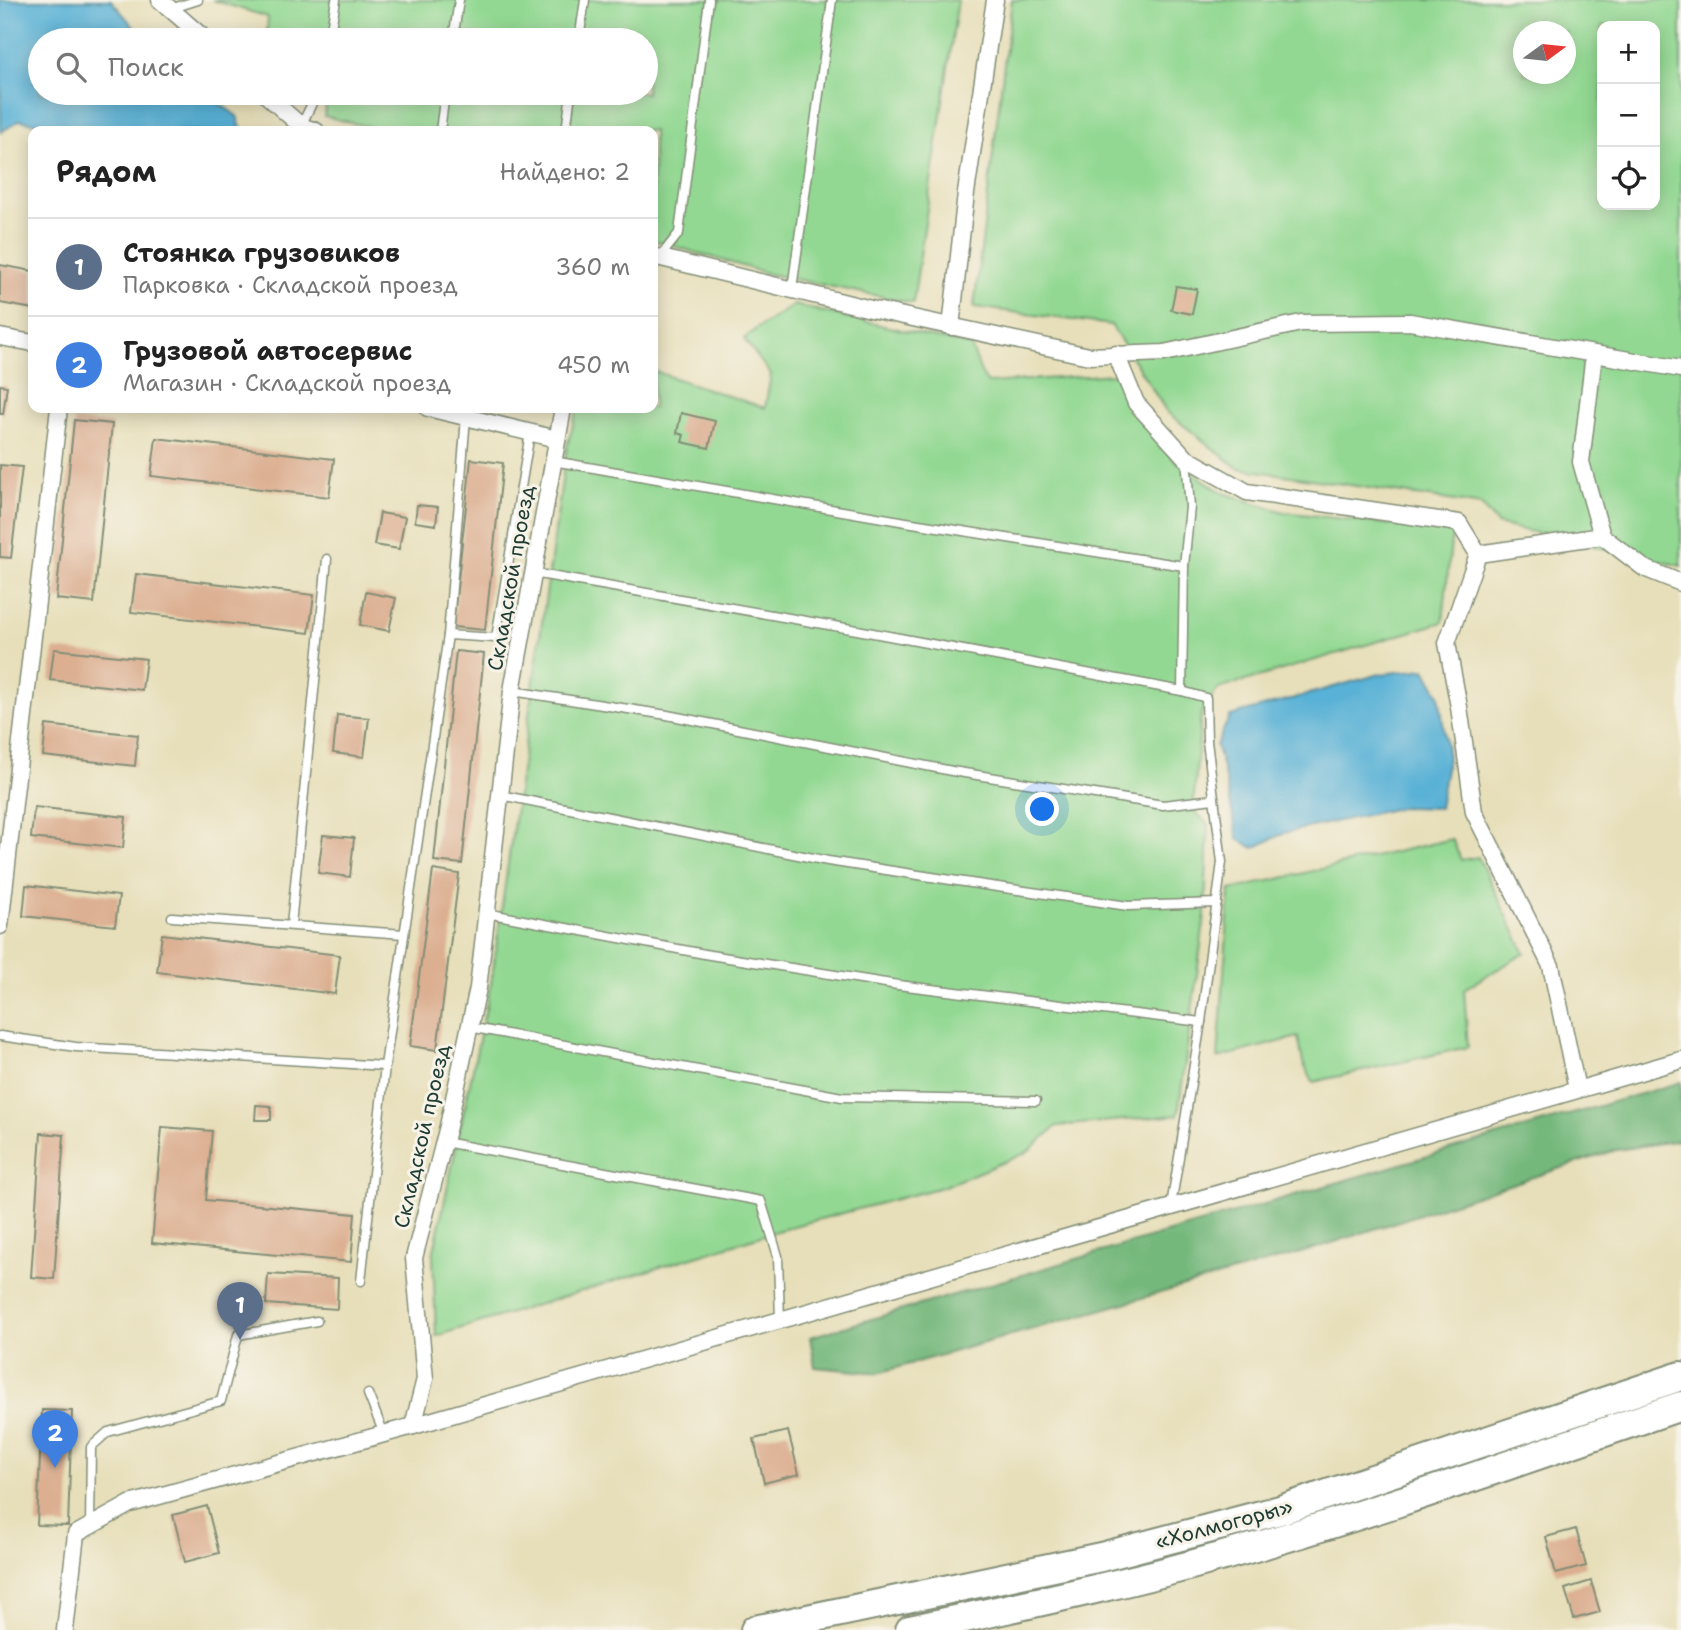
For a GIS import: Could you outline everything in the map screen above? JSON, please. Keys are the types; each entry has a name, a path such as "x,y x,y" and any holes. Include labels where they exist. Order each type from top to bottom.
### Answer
{"highway":[{"name":"«Холмогоры»","path":"755,1630 1101,1557 1280,1510 1681,1376"},
{"name":"«Холмогоры»","path":"910,1630 1104,1587 1232,1554 1369,1513 1681,1406"}],"street":[{"path":"951,327 966,193 995,0"},
{"path":"165,4 192,28"},
{"path":"279,105 304,126"},
{"path":"658,257 951,327 1089,356 1164,352 1301,323 1410,322 1681,369"},
{"path":"0,337 28,342"},
{"path":"1594,354 1581,462 1602,537 1644,568 1681,583"},
{"path":"1116,355 1136,403 1186,458 1247,492 1459,523 1478,554"},
{"path":"0,926 58,413"},
{"path":"449,413 557,439"},
{"name":"Складской проезд","path":"413,1426 425,1379 414,1258 444,1142 478,988 512,691 562,413"},
{"path":"1478,554 1602,537"},
{"path":"1478,554 1447,643 1474,812 1551,966 1577,1089"},
{"path":"65,1630 75,1534 130,1504 413,1426 1681,1060"}],"lane":[{"path":"165,4 198,0"},
{"path":"331,28 336,0"},
{"path":"455,28 459,0"},
{"path":"581,28 585,0"},
{"path":"658,255 679,233 709,0"},
{"path":"792,289 832,0"},
{"path":"309,126 314,105"},
{"path":"441,126 443,105"},
{"path":"567,126 569,105"},
{"path":"361,1280 385,1066 448,635 466,417"},
{"path":"448,635 496,638 530,433"},
{"path":"1182,691 1184,566 1190,507 1186,458"},
{"path":"553,461 906,522 1184,566"},
{"path":"291,925 327,559"},
{"path":"533,573 857,630 1182,691 1206,698 1207,741 1222,862 1201,1022 1171,1206"},
{"path":"512,691 667,715 952,771 1163,805 1214,799"},
{"path":"500,795 802,856 977,884 1128,906 1217,903"},
{"path":"486,913 710,955 898,985 1201,1022"},
{"path":"172,916 404,934"},
{"path":"470,1027 842,1097 1036,1101"},
{"path":"0,1036 76,1047 385,1066"},
{"path":"444,1142 761,1201 778,1256 780,1320"},
{"path":"90,1527 91,1447 108,1432 221,1402 238,1335 317,1321"},
{"path":"368,1394 384,1434"}],"green space":[{"path":"212,0 958,0 913,303 769,274 658,241 658,126 365,126 324,116 326,105 658,105 658,28 267,28 268,17"},
{"path":"1012,0 1681,0 1681,566 1497,524 1481,505 1238,468 1167,412 1111,325 974,307"},
{"path":"794,305 971,346 982,375 988,383 1114,374 1173,459 1223,493 1284,512 1452,532 1443,622 1218,689 1201,713 1193,810 1208,824 1205,915 1178,1115 1057,1126 1026,1153 942,1187 790,1227 436,1336 433,1255 491,984 567,446 577,413 658,413 658,373 765,408 771,375 744,339"},
{"path":"1452,839 1461,860 1478,857 1525,953 1464,989 1468,1047 1313,1082 1303,1063 1298,1037 1218,1058 1230,890"},
{"path":"1681,1082 1681,1140 1616,1150 1304,1252 878,1373 815,1367 810,1337"}],"water":[{"path":"0,0 111,0 135,28 28,28 28,105 222,105 237,116 240,126 48,126 20,120 1,132"},
{"path":"1425,669 1439,694 1448,758 1439,808 1403,807 1284,833 1254,848 1238,839 1216,745 1230,716 1380,674"}],"building":[{"path":"0,265 28,270 28,308 0,303"},
{"path":"1176,286 1197,289 1192,314 1171,310"},
{"path":"0,385 7,386 3,414 0,414"},
{"path":"681,413 715,421 709,448 682,442 684,435 677,433"},
{"path":"74,420 112,424 94,603 56,599"},
{"path":"156,438 334,459 329,497 151,476"},
{"path":"471,459 503,463 485,630 453,627"},
{"path":"0,465 22,467 11,558 0,557"},
{"path":"417,505 438,507 436,525 415,522"},
{"path":"380,513 405,517 399,549 374,545"},
{"path":"136,574 314,595 309,633 131,612"},
{"path":"366,592 396,598 389,631 360,625"},
{"path":"54,649 146,659 142,690 50,680"},
{"path":"456,651 484,654 462,864 434,861"},
{"path":"337,715 369,718 364,757 333,753"},
{"path":"46,725 138,735 135,766 43,756"},
{"path":"34,807 126,817 123,848 31,838"},
{"path":"323,835 354,838 350,877 318,873"},
{"path":"433,870 459,874 437,1050 410,1046"},
{"path":"26,885 119,896 115,926 23,916"},
{"path":"162,934 340,955 335,994 157,972"},
{"path":"256,1105 271,1106 271,1120 255,1120"},
{"path":"162,1127 212,1131 206,1200 355,1214 351,1262 152,1243"},
{"path":"41,1133 64,1135 54,1279 31,1277"},
{"path":"268,1274 338,1278 337,1309 266,1304"},
{"path":"42,1410 72,1411 68,1526 37,1525"},
{"path":"788,1431 799,1474 764,1483 754,1439"},
{"path":"207,1506 219,1553 185,1562 173,1515"},
{"path":"1576,1529 1586,1566 1556,1574 1546,1537"},
{"path":"1591,1581 1600,1612 1574,1619 1565,1589"}],"place":[{"name":"Стоянка грузовиков","path":"240,1340"},
{"name":"Грузовой автосервис","path":"55,1468"}]}
